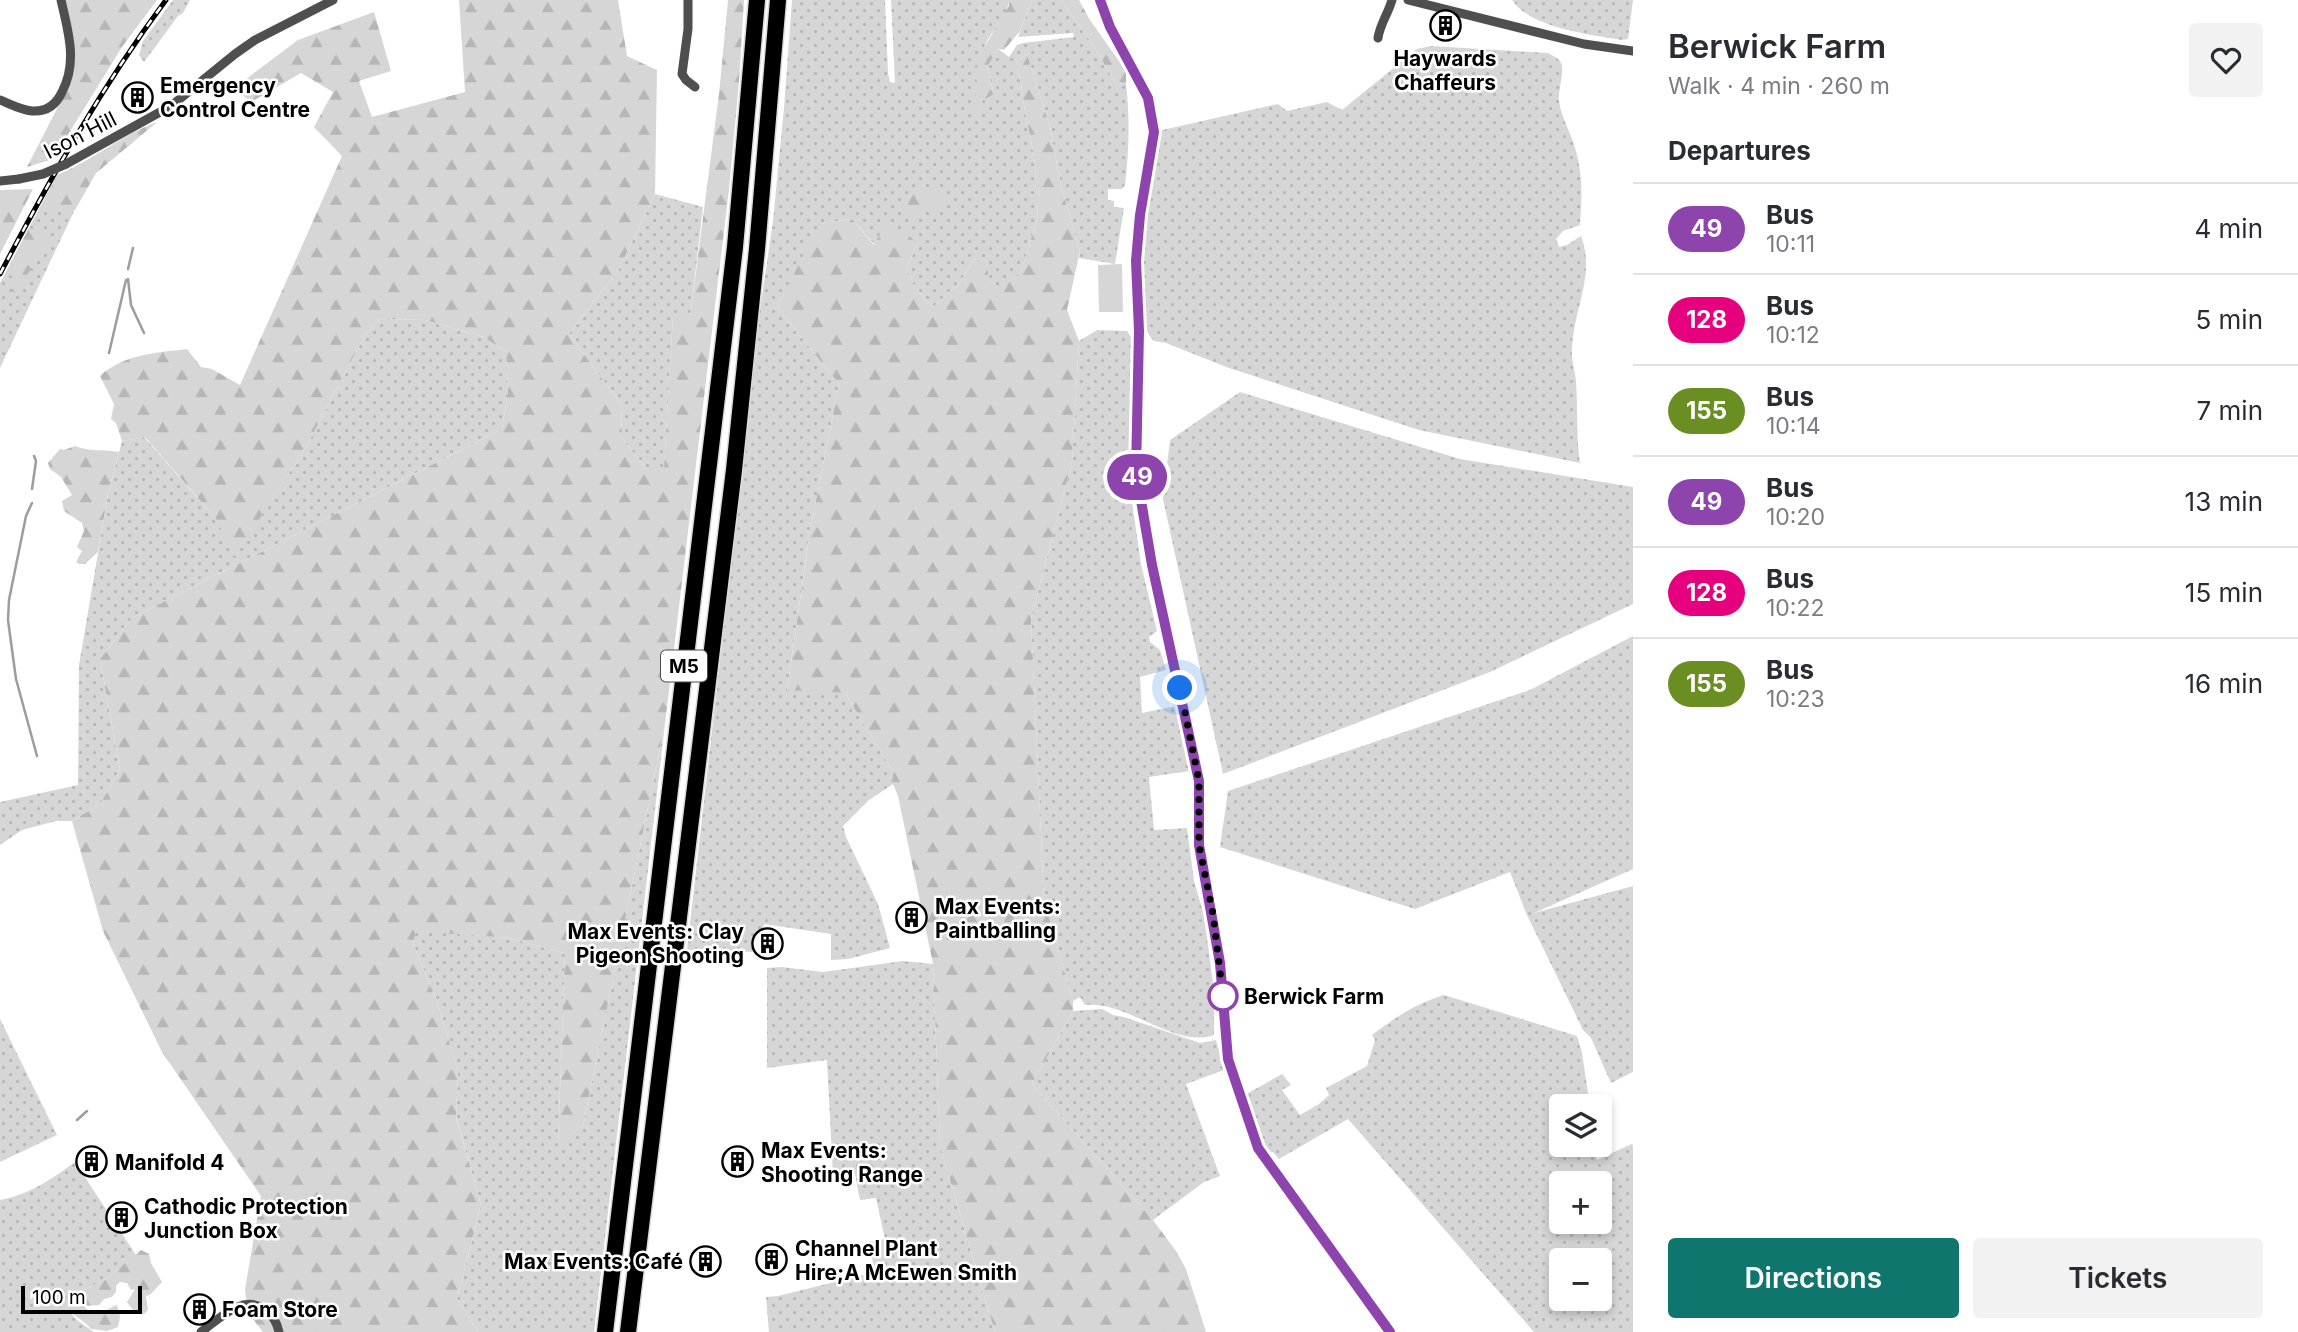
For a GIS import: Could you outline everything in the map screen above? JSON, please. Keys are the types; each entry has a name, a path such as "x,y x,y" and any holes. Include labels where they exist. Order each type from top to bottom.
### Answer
{"highway":[{"name":"M5","path":"605,1332 735,247 757,0"},
{"name":"M5","path":"628,1332 734,470 757,250 778,0"}],"street":[{"path":"0,100 34,111 48,108 60,96 69,78 71,55 61,0"},
{"name":"Ison Hill","path":"0,181 43,174 66,164 171,106 255,40 333,0"},
{"path":"688,0 688,29 682,74 695,87"},
{"path":"1100,0 1110,27 1148,98 1154,132 1140,215 1136,261 1139,331 1136,471 1152,565 1199,781 1199,845 1220,963 1228,1059 1258,1148 1390,1332"},
{"path":"1377,38 1392,0"},
{"path":"1408,0 1574,41 1633,51"},
{"path":"201,1332 234,1308 249,1304 260,1307 272,1316 279,1332"}],"green space":[{"path":"64,0 157,0 122,47 53,159 27,167 64,95 73,56"},
{"path":"173,0 190,0 183,13 144,62 139,55 143,41"},
{"path":"459,0 618,0 627,56 657,70 655,194 618,271 569,334 621,404 622,438 646,469 664,468 673,315 690,318 719,94 728,0 744,0 729,189 665,724 583,1126 558,1145 565,953 509,938 416,931 413,944 437,1001 458,1072 456,1117 481,1205 457,1299 478,1332 263,1332 248,1313 245,1289 261,1196 162,1052 103,931 72,821 100,804 120,770 100,659 132,618 502,429 508,391 506,352 484,337 425,320 380,319 365,335 306,447 235,557 216,519 145,437 122,441 116,423 111,419 114,404 100,376 130,359 187,349 201,367 212,369 240,385 342,156 314,127 333,92 301,73 251,102 234,88 298,40 374,12 391,71 359,81 372,117 465,92"},
{"path":"792,0 885,0 888,73 890,82 895,83 891,0 1008,0 1006,13 990,36 982,54 979,114 982,101 994,94 987,67 998,49 1009,57 1017,45 1023,43 1074,37 1073,33 1018,37 1032,0 1061,0 1093,45 1116,84 1126,83 1128,109 1125,185 1122,189 1108,189 1108,200 1114,201 1114,207 1124,208 1115,264 1079,258 1080,251 1061,186 1050,127 1027,54 1016,62 1036,181 1039,183 1037,219 1020,275 996,291 985,259 973,261 958,285 933,307 915,288 906,267 918,245 875,245 852,219 821,223 777,307 839,384 810,531 787,689 845,693 892,770 893,784 869,800 843,826 878,904 890,948 848,959 831,960 831,934 764,924 757,952 687,950 760,310 773,221"},
{"path":"1008,0 1032,0 1020,31 1004,50 998,49 987,67 994,94 982,101 979,115 975,112 976,70 983,49 1009,6"},
{"path":"1061,0 1079,0 1126,71 1126,83 1116,84 1093,45"},
{"path":"1512,0 1633,0 1628,39 1593,35 1546,23 1521,10"},
{"path":"1431,46 1548,53 1561,63 1559,101 1578,158 1581,205 1580,225 1563,231 1556,239 1559,247 1581,236 1586,265 1572,353 1580,463 1419,430 1154,341 1145,325 1140,301 1142,241 1158,131 1278,104 1287,111 1327,102 1342,110 1417,49"},
{"path":"1027,54 1050,127 1061,186 1080,251 1067,310 1079,341 1072,462 1031,619 1044,900 1073,1001 1073,1011 1032,1084 1153,1220 1176,1251 1186,1269 1206,1332 995,1332 940,1146 933,964 892,770 845,693 787,690 810,531 839,384 777,307 820,223 852,219 874,245 885,225 906,232 918,245 906,267 915,288 933,307 958,285 973,261 985,258 989,277 996,290 1020,275 1037,219 1039,183 1036,181 1016,62"},
{"path":"157,122 96,173 76,207 0,368 0,283 57,175"},
{"path":"157,122 96,173 75,210 39,209 57,175"},
{"path":"33,189 0,254 0,190"},
{"path":"910,191 937,191 947,201 939,209 925,209 916,219 905,215 902,205"},
{"path":"655,194 703,207 690,319 673,316 664,469 646,469 622,438 621,404 569,334 618,271"},
{"path":"29,228 52,236 13,297 12,287 16,277 5,274"},
{"path":"1122,264 1123,312 1099,312 1098,265"},
{"path":"380,319 425,320 484,337 506,352 508,391 502,429 132,618 100,659 120,770 100,804 72,821 56,821 22,830 0,845 0,802 78,785 79,665 108,494 122,441 144,437 216,519 235,556 306,447 365,335"},
{"path":"1097,330 1127,331 1131,337 1130,488 1141,564 1157,631 1149,637 1150,642 1160,650 1166,670 1140,677 1142,713 1176,706 1189,771 1149,777 1154,830 1187,828 1194,881 1204,915 1214,991 1214,1035 1199,1038 1183,1036 1101,1005 1085,1005 1080,997 1073,1001 1044,900 1031,619 1072,462 1079,341"},
{"path":"1240,392 1460,459 1633,487 1633,604 1490,672 1223,774 1163,499 1170,440"},
{"path":"75,446 119,452 108,494 98,552 85,564 76,562 82,551 77,547 84,531 82,523 64,511 62,501 72,495 48,463 60,449"},
{"path":"1633,636 1633,869 1534,913 1633,886 1633,1072 1611,1083 1591,1038 1583,1030 1527,915 1510,872 1415,909 1220,847 1228,791 1530,690"},
{"path":"665,724 594,1332 478,1332 457,1299 481,1205 456,1116 458,1072 437,1001 413,944 416,930 509,938 565,953 558,1144 583,1126"},
{"path":"903,961 933,964 940,1146 995,1332 769,1332 766,1297 875,1272 869,1242 885,1239 876,1198 860,1200 855,1174 833,1176 827,1060 767,1068 767,968 823,972"},
{"path":"1444,995 1577,1036 1588,1094 1549,1094 1549,1157 1597,1157 1597,1160 1612,1157 1612,1153 1632,1144 1633,1146 1633,1332 1534,1332 1348,1119 1279,1159 1273,1152 1268,1154 1258,1139 1243,1096 1282,1074 1291,1085 1282,1090 1300,1115 1329,1095 1326,1088 1367,1066 1375,1040 1372,1035 1424,1002"},
{"path":"1102,1009 1200,1043 1216,1040 1224,1070 1186,1084 1220,1176 1204,1182 1153,1220 1032,1084 1073,1011"},
{"path":"0,1019 57,1135 0,1162"},
{"path":"75,1162 136,1255 106,1279 65,1299 65,1307 94,1332 0,1332 0,1200 31,1190"},
{"path":"141,1250 149,1254 162,1282 146,1296 148,1310 144,1314 136,1314 127,1302 135,1289 131,1290 127,1283 120,1282 112,1297 104,1299 99,1305 84,1306 97,1314 117,1305 120,1317 118,1327 107,1331 91,1329 65,1307 65,1299 106,1279"}],"waterway":[{"path":"128,269 133,248"},
{"path":"128,279 131,305 144,333"},
{"path":"109,353 126,280"},
{"path":"32,489 36,461 34,456"},
{"path":"32,503 26,516 9,600 8,620 16,679 37,756"},
{"path":"77,1120 87,1111"}],"railway":[{"path":"0,274 78,134 120,66 166,0"}],"bus line":[{"name":"49","path":"1100,0 1110,27 1148,98 1154,132 1140,215 1136,261 1139,331 1136,471 1152,565 1199,781 1199,845 1220,963 1228,1059 1258,1148 1390,1332"}],"place":[{"name":"Haywards Chaffeurs","path":"1445,26"},
{"name":"Emergency Control Centre","path":"137,97"},
{"name":"Max Events: Paintballing","path":"912,918"},
{"name":"Max Events: Clay Pigeon Shooting","path":"767,943"},
{"name":"Berwick Farm","path":"1223,996"},
{"name":"Manifold 4","path":"92,1162"},
{"name":"Max Events: Shooting Range","path":"738,1162"},
{"name":"Cathodic Protection Junction Box","path":"121,1218"},
{"name":"Channel Plant Hire;A McEwen Smith","path":"772,1260"},
{"name":"Max Events: Café","path":"706,1261"},
{"name":"Foam Store","path":"199,1309"}],"route":[{"path":"1180,688 1199,781 1199,845 1213,914 1223,996"}]}
